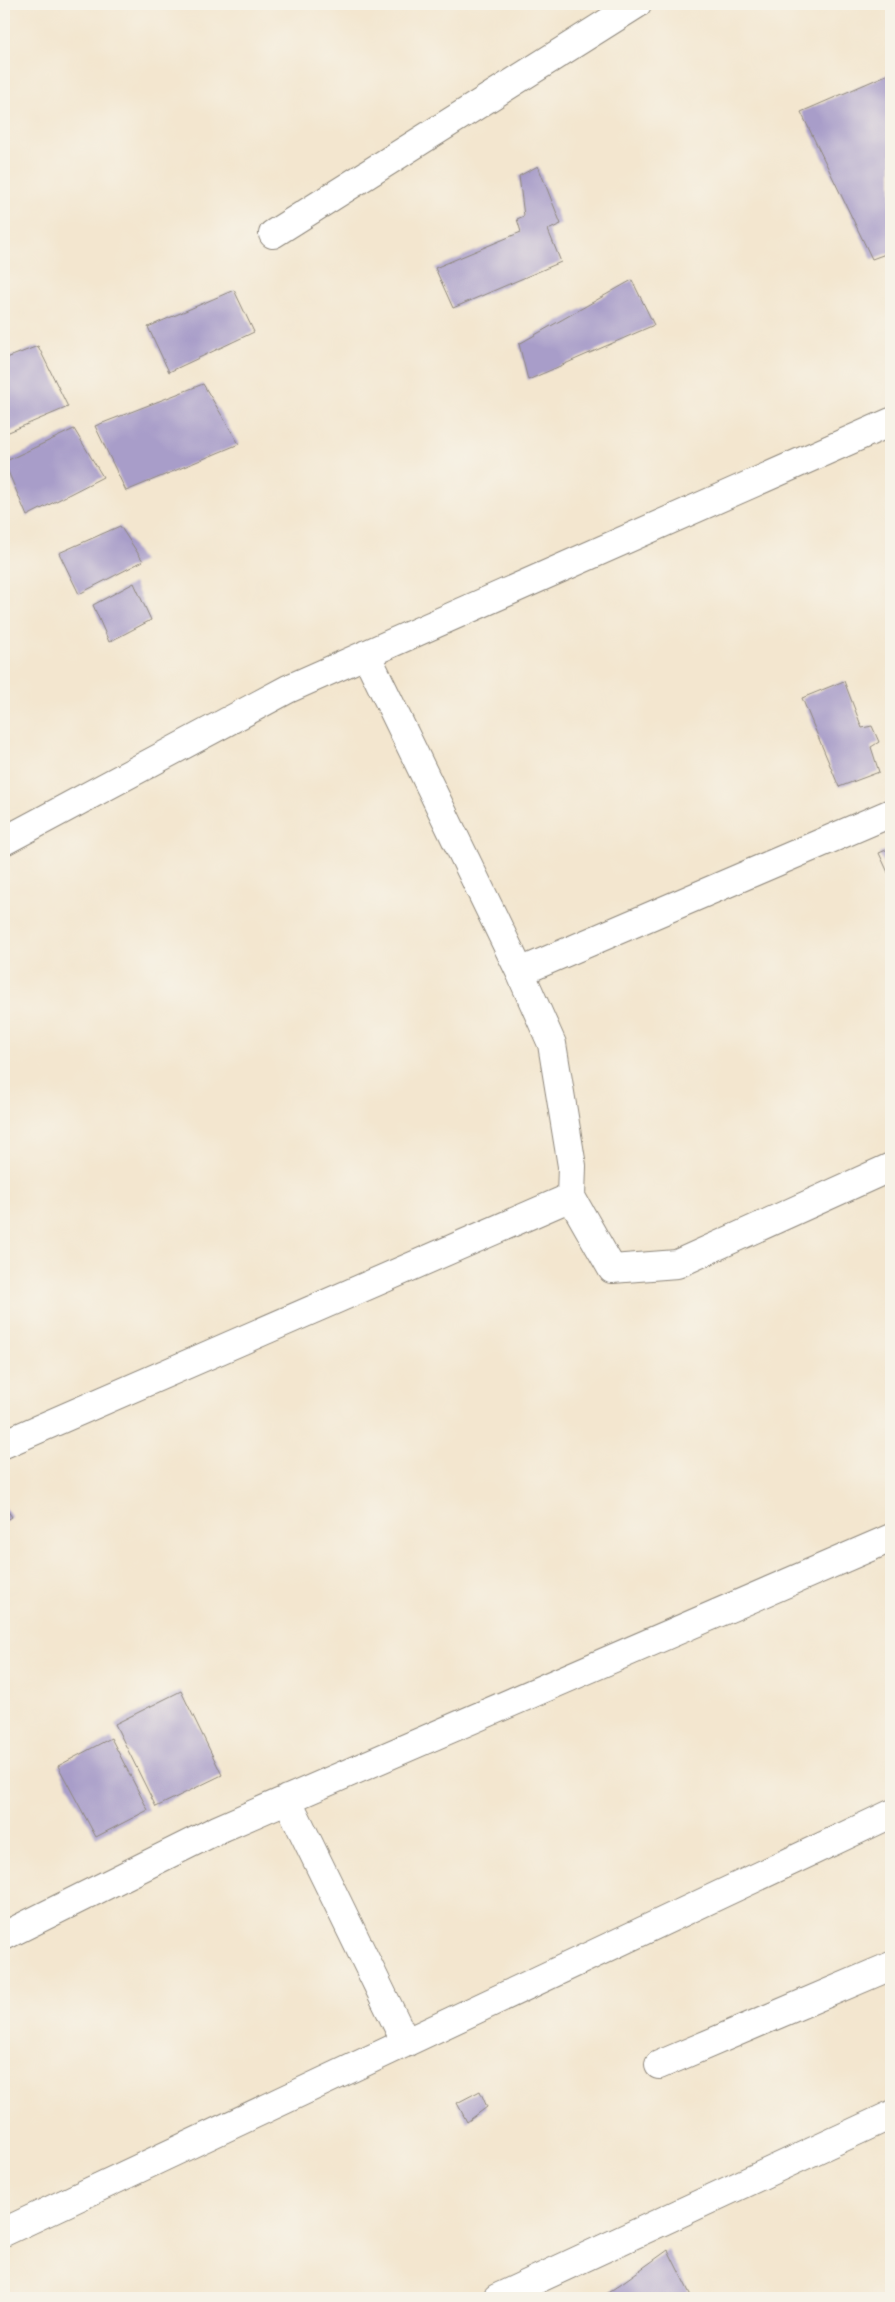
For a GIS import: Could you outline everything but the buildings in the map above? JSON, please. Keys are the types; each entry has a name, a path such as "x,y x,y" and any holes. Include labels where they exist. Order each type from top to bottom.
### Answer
{"street":[{"path":"272,234 637,4"},
{"path":"4,841 288,689 891,422"},
{"path":"366,654 520,972 552,1044 572,1166 570,1198 612,1269 677,1264 891,1167"},
{"path":"520,972 891,813"},
{"path":"4,1444 570,1198"},
{"path":"4,1936 219,1829 891,1538"},
{"path":"287,1799 406,2043"},
{"path":"4,2232 891,1814"},
{"path":"659,2065 891,1966"},
{"path":"497,2298 891,2115"}]}
